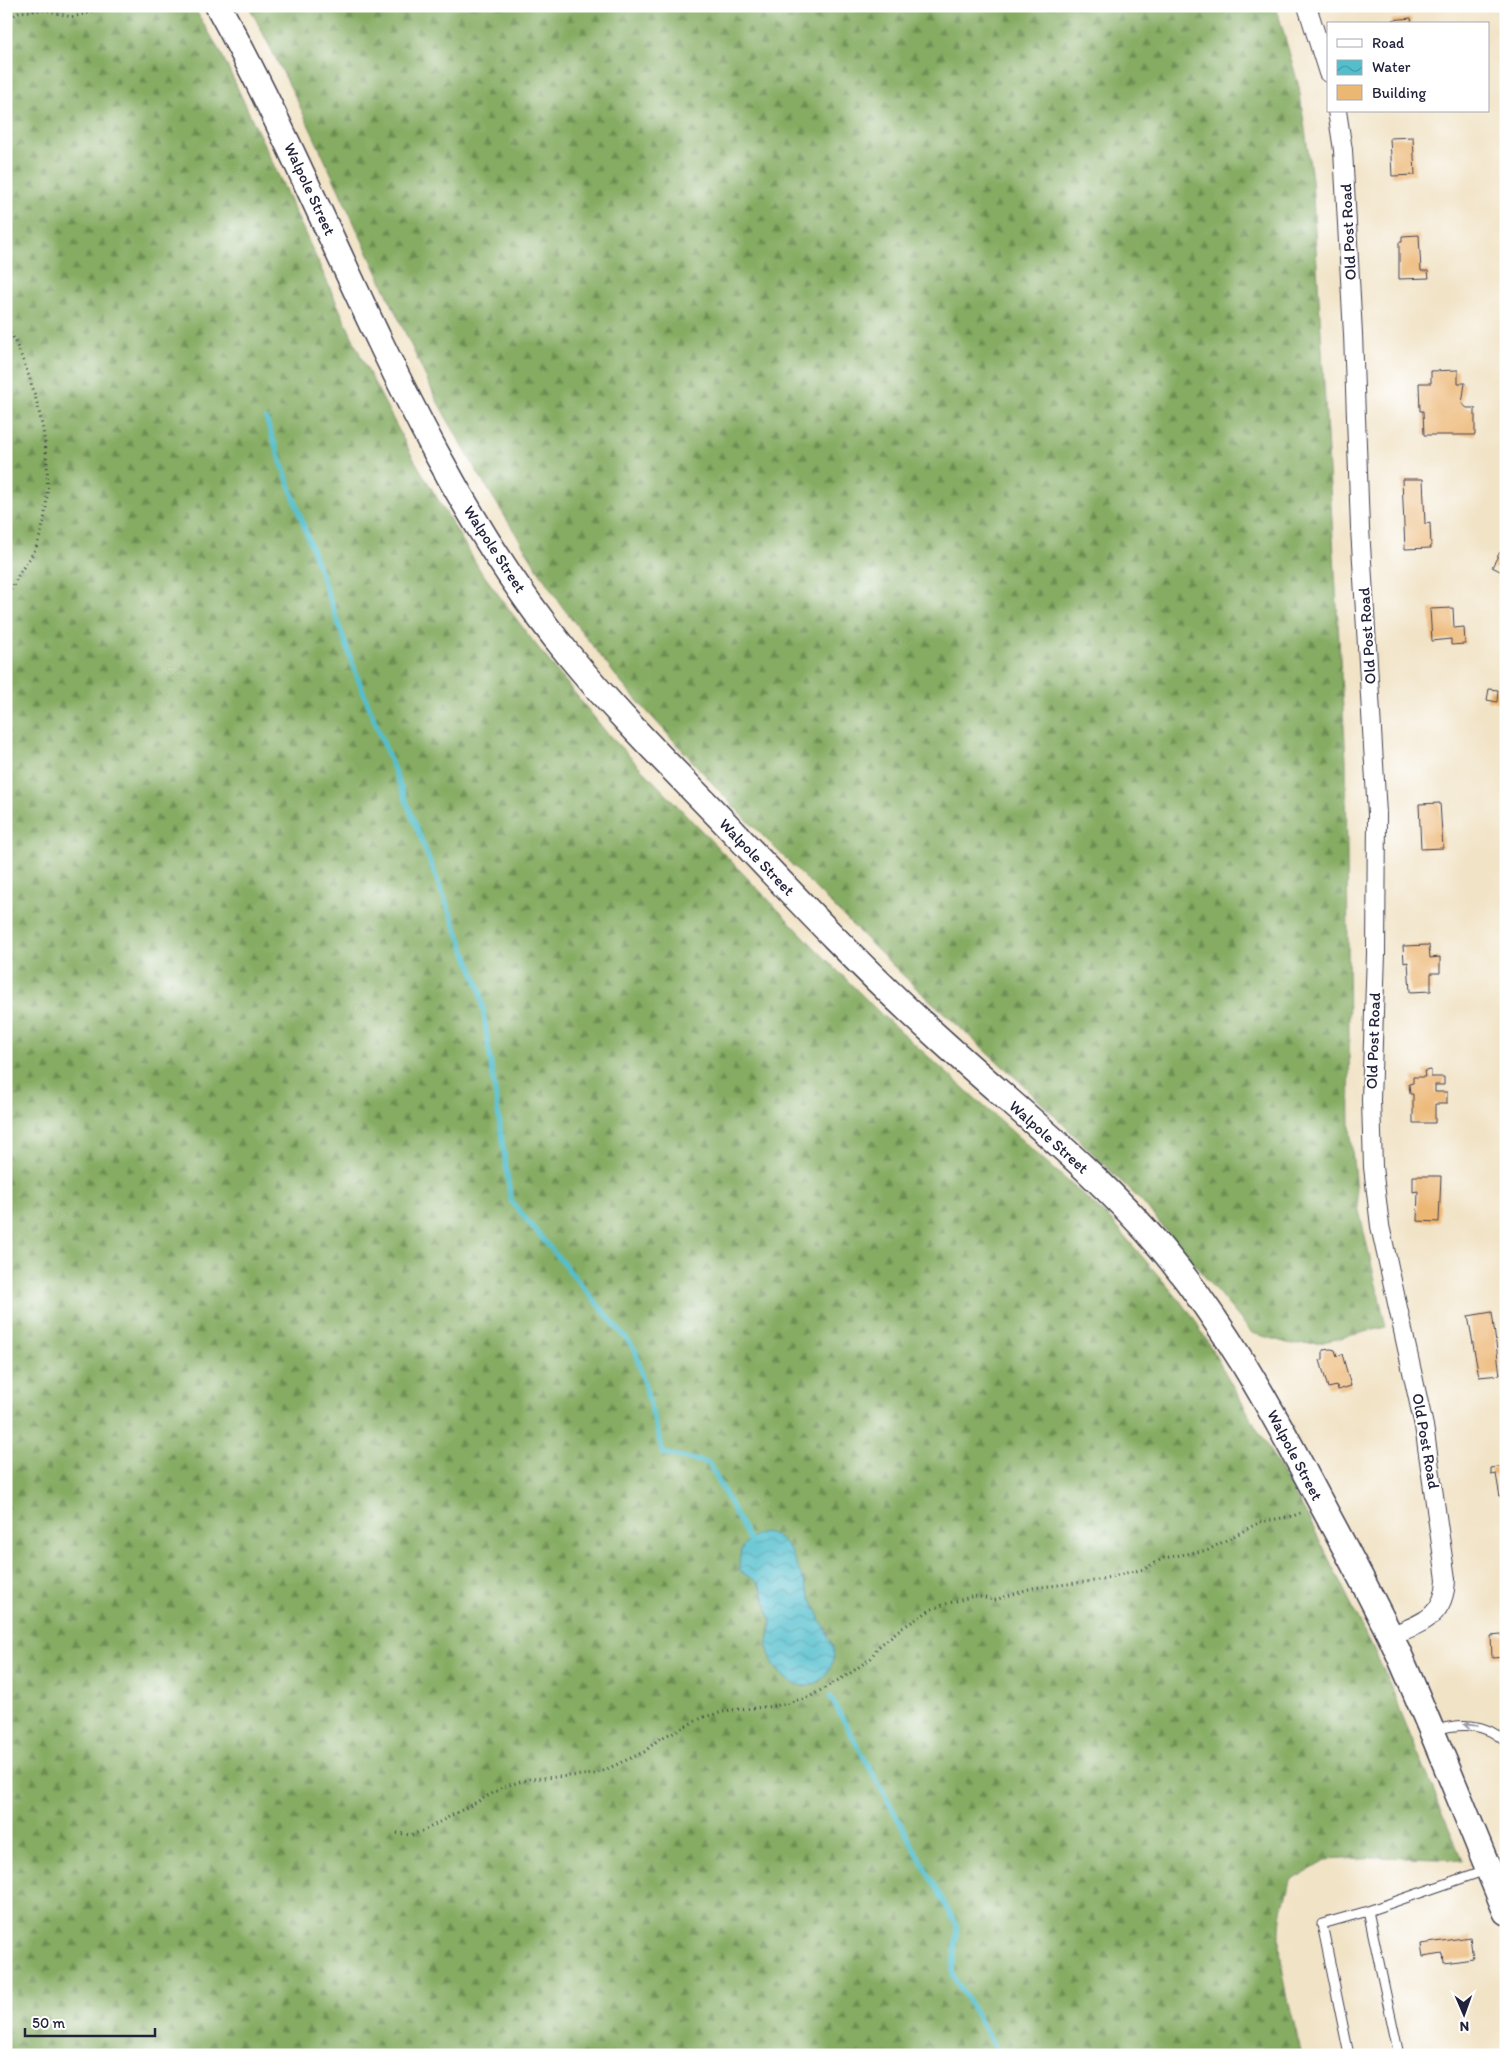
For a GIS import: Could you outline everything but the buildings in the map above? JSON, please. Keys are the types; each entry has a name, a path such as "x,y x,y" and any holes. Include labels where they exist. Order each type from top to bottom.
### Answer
{"main road":[{"name":"Walpole Street","path":"218,6 257,77 431,443 501,561 536,612 566,652 628,722 818,921 933,1034 1083,1167 1159,1245 1222,1327 1250,1370 1390,1636"},
{"path":"1390,1636 1432,1731 1506,1912"}],"street":[{"path":"1307,6 1327,70"},
{"name":"Old Post Road","path":"1337,112 1343,150 1353,334 1360,528 1377,814 1376,945 1371,1100 1372,1167 1380,1226 1424,1426 1446,1579 1444,1600 1438,1610 1423,1621 1390,1636"}],"lane":[{"path":"1432,1731 1462,1724 1479,1726 1490,1730 1506,1742"},
{"path":"1349,2055 1322,1924 1368,1912 1488,1869"},
{"path":"1368,1912 1398,2055"}],"path":[{"path":"6,21 20,12 46,10 71,17 89,13 99,6"},
{"path":"6,324 30,380 42,422 47,470 45,515 37,543 6,595"},
{"path":"396,1834 410,1835 422,1831 506,1786 530,1779 596,1774 644,1752 659,1739 704,1717 732,1710 775,1706 808,1697 849,1674 871,1658 877,1648 899,1630 932,1609 949,1602 974,1596 996,1600 1032,1588 1094,1581 1144,1569 1164,1558 1208,1550 1260,1522 1293,1516 1322,1505"}],"green space":[{"path":"6,6 193,6 220,51 364,363 412,456 480,570 532,640 606,732 813,946 883,1016 1110,1219 1192,1315 1310,1521 1384,1671 1462,1860 1380,1857 1326,1860 1290,1881 1282,1911 1280,1947 1285,1983 1302,2055 6,2055","holes":["803,1579 822,1624 827,1630 833,1661 819,1682 804,1687 780,1673 773,1662 768,1649 771,1617 759,1584"]},
{"path":"249,6 1276,6 1299,87 1312,179 1346,760 1350,1127 1357,1202 1386,1327 1319,1343 1291,1344 1252,1333 1142,1202 1018,1080 914,986 860,933 737,810 623,685 561,605 473,465 436,399 297,100"}],"water":[{"path":"764,1532 775,1535 789,1548 833,1647 833,1659 829,1669 817,1683 808,1686 790,1681 776,1667 768,1648 771,1625 763,1592 757,1582 740,1571 739,1564 743,1546 751,1537"}],"waterway":[{"path":"266,419 357,676 480,989 511,1201 635,1349 663,1453 709,1463 751,1544"},
{"path":"830,1696 957,1926 952,1974 1000,2055"}]}
